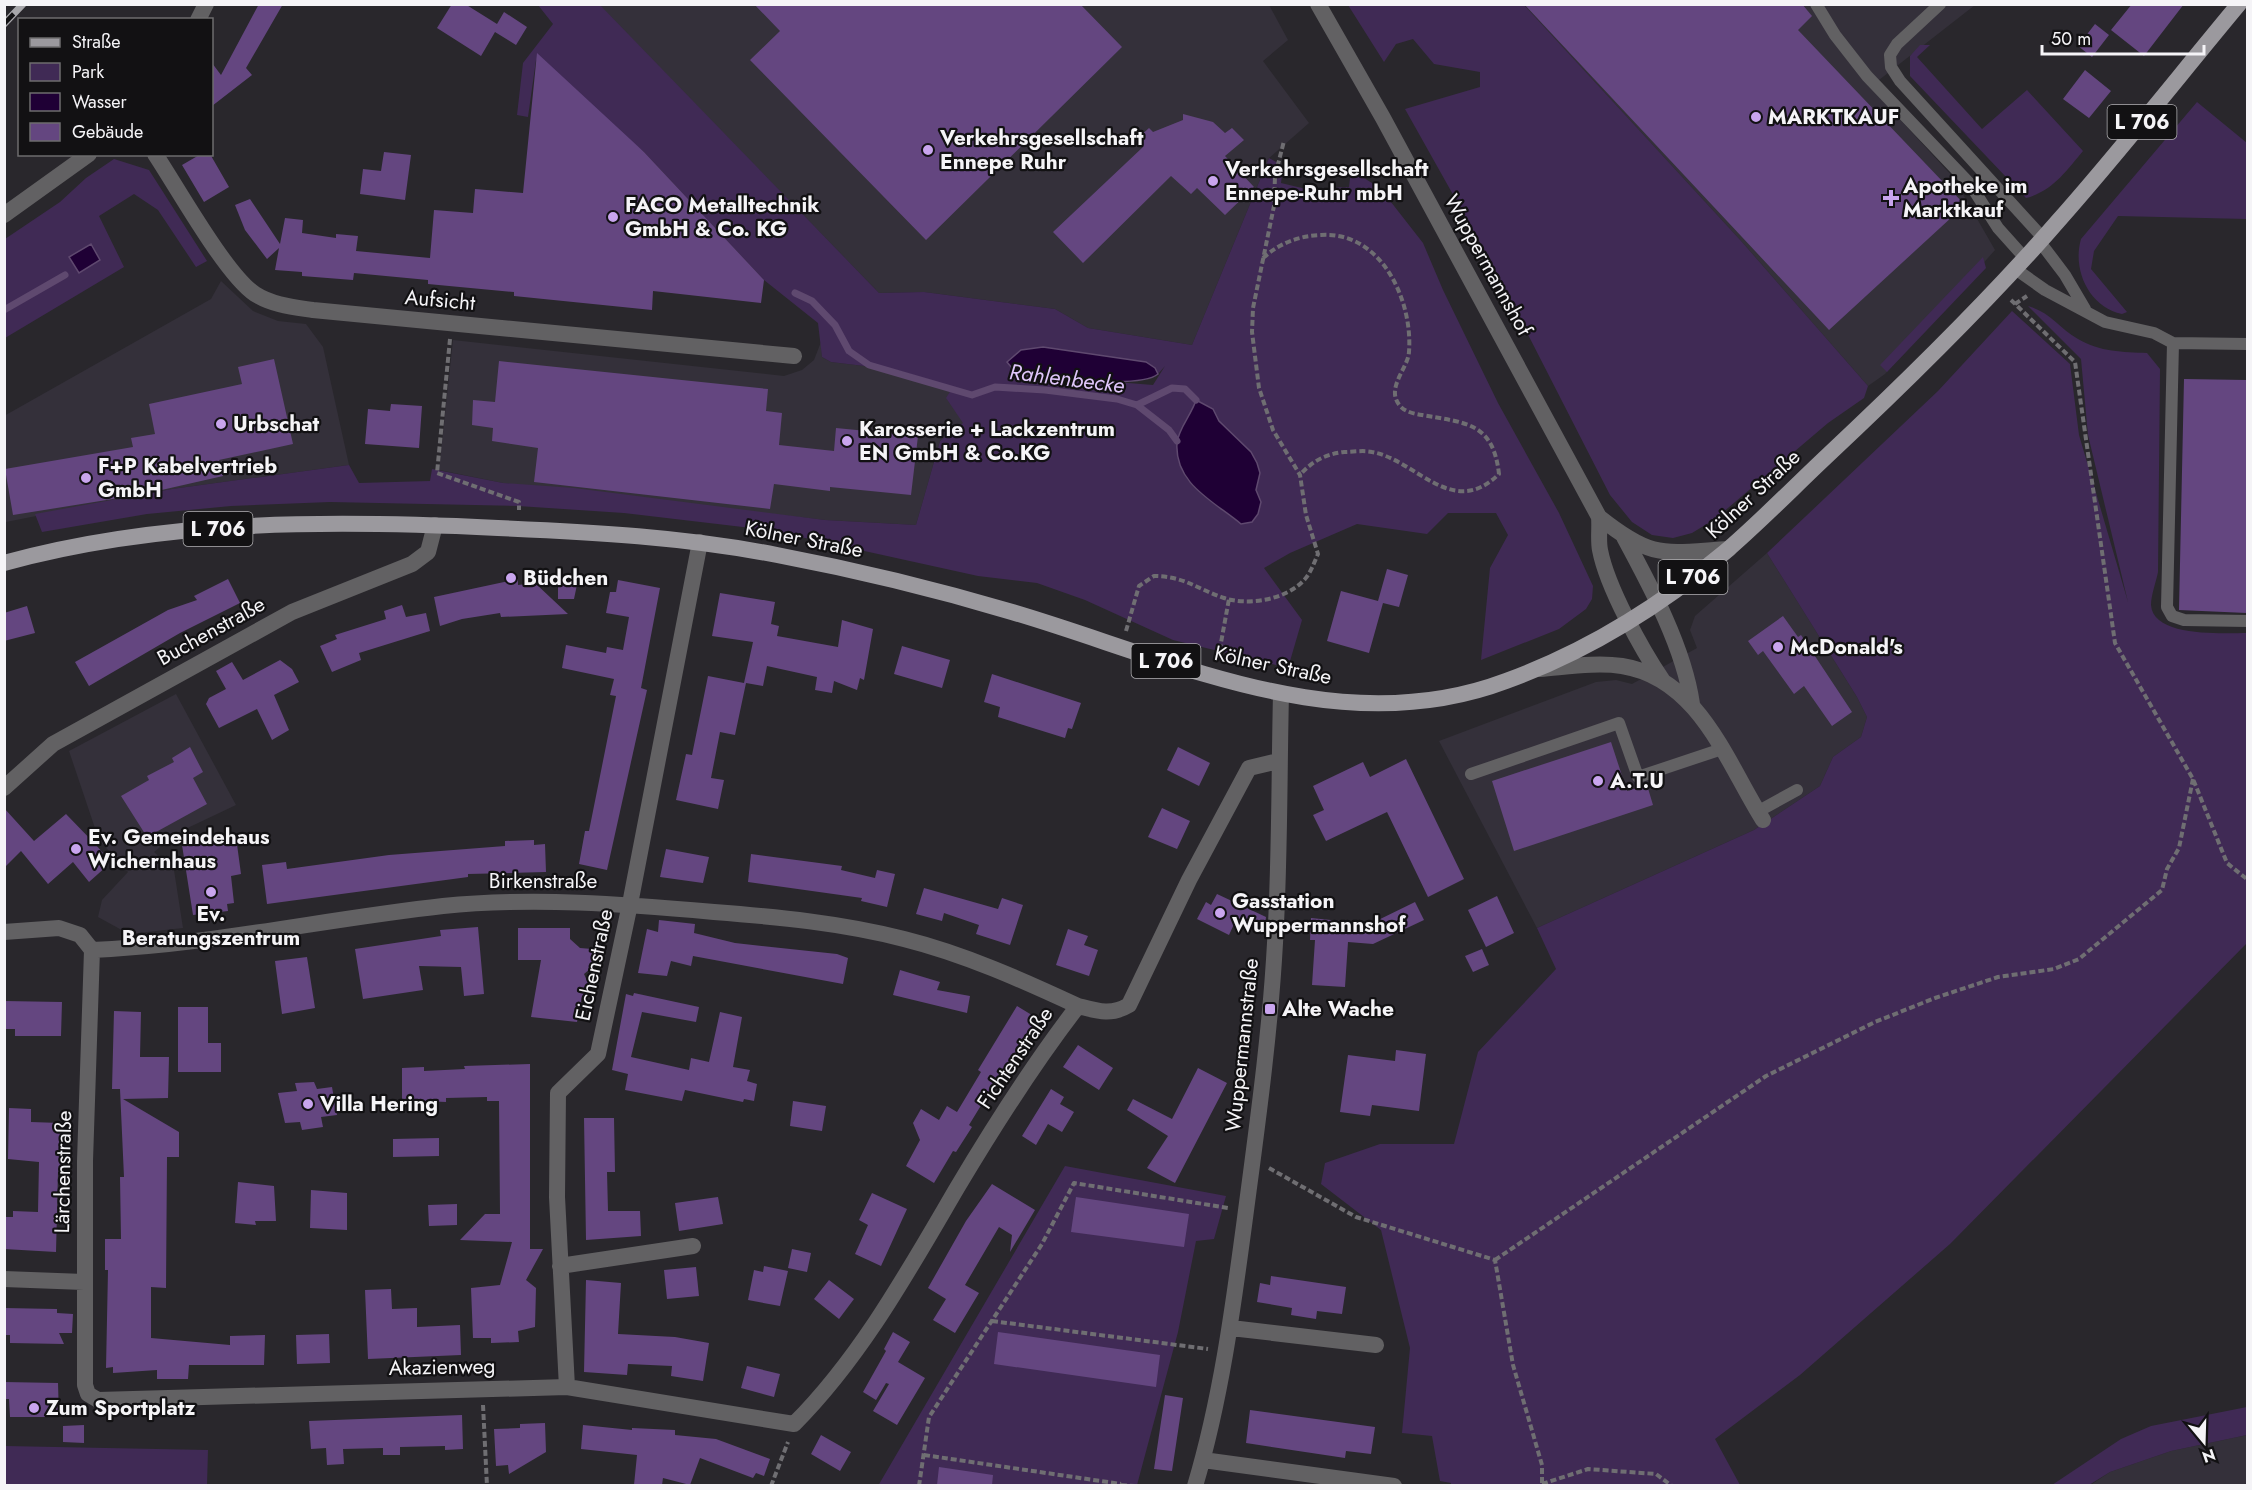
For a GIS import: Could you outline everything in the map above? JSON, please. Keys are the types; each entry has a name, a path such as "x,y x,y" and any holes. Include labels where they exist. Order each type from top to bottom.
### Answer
{"main road":[{"name":"Kölner Straße","path":"4,563 71,548 200,530 343,524 435,525 584,532 700,542 776,555 939,592 1013,612 1214,677 1281,694 1352,703 1409,704 1441,700 1477,691 1537,669 1629,621 1729,549 1891,396 2041,240 2239,4"}],"street":[{"path":"199,18 206,4"},
{"name":"Wuppermannshof","path":"1318,4 1383,118 1599,517 1624,537 1645,548 1665,553 1729,549"},
{"path":"4,215 86,156"},
{"name":"Aufsicht","path":"156,156 226,261 254,293 277,304 313,310 451,324 794,356"},
{"name":"Wuppermannshof","path":"1599,517 1600,550 1641,648 1665,684"},
{"name":"Buchenstraße","path":"6,786 53,744 283,617 412,564 428,552 435,525"},
{"name":"Wuppermannshof","path":"1624,537 1657,603 1689,679 1692,704"},
{"name":"Eichenstraße","path":"567,1386 557,1197 558,1092 598,1054 630,904 700,542"},
{"name":"Wuppermannshof","path":"1537,669 1622,666 1646,674 1665,684 1692,704 1722,749 1760,816"},
{"name":"Wuppermannstraße","path":"1195,1485 1203,1460 1231,1328 1254,1159 1275,937 1281,821 1278,761 1281,694"},
{"name":"Fichtenstraße","path":"794,1424 810,1408 899,1287 1011,1101 1078,1006 1117,1012 1129,1005 1189,880 1249,768 1278,761"},
{"name":"Birkenstraße","path":"92,950 159,947 443,906 537,900 630,904 772,917 855,928 904,939 1021,979 1078,1006"},
{"path":"4,932 59,928 80,935 92,950"},
{"name":"Lärchenstraße","path":"88,1394 84,1385 84,1282 92,950"},
{"path":"560,1266 693,1246"},
{"path":"4,1279 84,1282"},
{"path":"1231,1328 1376,1345"},
{"name":"Akazienweg","path":"88,1394 98,1400 567,1386 794,1424"},
{"path":"1203,1460 1394,1485"}],"lane":[{"path":"1816,4 1835,35 1867,76 1970,184 2019,263 2045,290 2105,322 2154,333 2173,343 2247,344"},
{"path":"1937,6 1897,44 1890,55 1891,67 1900,81 2041,240 2086,310"},
{"path":"2173,343 2167,607 2172,616 2184,620 2247,621"},
{"path":"1471,774 1619,723 1638,777 1722,749"},
{"path":"1760,816 1797,790"}],"path":[{"path":"1122,647 1139,586 1154,576 1187,580 1229,599 1243,602 1274,597 1304,580 1318,554 1308,526 1300,475 1273,430 1259,388 1252,332 1253,308 1274,206 1275,176 1284,141"},
{"path":"1263,259 1274,249 1295,238 1315,235 1331,234 1354,240 1367,247 1380,260 1405,304 1410,353 1396,382 1395,394 1400,406 1412,413 1470,424 1485,434 1493,447 1498,474 1488,485 1472,491 1453,490 1433,483 1373,452 1352,452 1319,458 1300,475"},
{"path":"1997,286 2076,362 2115,643 2193,779 2227,863 2247,880"},
{"path":"451,324 437,472 519,502"},
{"path":"1214,677 1229,599"},
{"path":"1495,1260 1766,1076 1875,1022 1935,998 1998,977 2055,969 2079,960 2162,890 2167,868 2179,848 2193,779"},
{"path":"1254,1159 1356,1217 1495,1260"},
{"path":"919,1485 929,1417 1042,1245 1074,1183 1246,1210"},
{"path":"1495,1260 1513,1365 1542,1465 1542,1485 1588,1469 1656,1474 1672,1485"},
{"path":"992,1321 1225,1351"},
{"path":"482,1388 487,1485"},
{"path":"771,1485 794,1424"},
{"path":"924,1455 1121,1485 1135,1485"},
{"path":"1470,1485 1483,1485"}],"shaded area":[{"path":"599,5 1269,5 1288,40 1263,61 1309,123 1269,158 1192,345 1088,328 1055,309 924,292 879,293"},
{"name":"MARKTKAUF","path":"1524,5 1975,5 1870,87 1953,177 1995,250 1885,374 1868,386 1742,242"},
{"path":"221,281 253,311 278,321 306,324 323,347 349,465 172,489 6,522 4,416 211,299"},
{"path":"453,340 784,376 802,370 814,360 821,342 822,357 831,362 897,370 953,387 947,399 964,423 940,441 916,525 825,520 503,483 439,470"},
{"path":"1767,553 1857,697 1867,717 1861,737 1833,757 1820,786 1754,830 1537,928 1439,741 1596,682 1616,680 1632,684 1697,648 1690,630 1695,616"},
{"path":"176,694 236,805 177,833 154,852 174,870 183,928 129,934 98,917 102,900 128,872 99,840 69,751"},
{"path":"2247,1435 2247,1485 2089,1486 2110,1472 2171,1451"}],"green space":[{"path":"599,4 879,293 924,292 1055,309 1088,328 1192,345 1269,158 1283,166 1281,183 1306,189 1349,187 1351,170 1380,188 1423,243 1443,290 1498,403 1559,513 1593,586 1592,599 1586,609 1559,629 1481,660 1490,568 1508,535 1496,513 1448,513 1427,534 1357,524 1290,553 1264,568 1302,620 1288,668 1173,640 1085,600 1037,583 978,576 769,530 624,513 518,506 330,502 231,506 147,514 42,532 35,514 172,489 349,465 359,483 430,481 432,469 503,483 574,488 825,520 916,525 940,441 963,423 946,398 953,387 897,370 831,362 822,357 818,323 764,280 644,152 536,60 528,117 517,115 523,63 553,24 538,5","holes":["1165,366 1153,385 1017,374 1155,368 1158,374","1196,400 1213,409 1219,421 1251,452 1260,473 1256,490 1261,502 1241,524 1203,496 1186,478 1181,468 1182,444"]},
{"path":"1348,5 1524,5 1742,242 1868,386 1864,398 1828,423 1715,519 1692,533 1673,538 1652,535 1632,522 1610,495 1492,264 1405,109 1480,87 1480,72 1434,64 1413,39 1396,44 1384,62"},
{"path":"1920,45 1930,45 1917,57 1982,129 2027,90 2083,151 2065,173 2044,191 2026,198 1910,76 1910,56"},
{"path":"2197,102 2247,143 2247,219 2118,216 2094,251 2091,269 2127,312 2122,314 2110,310 2092,295 2081,275 2079,251 2081,239"},
{"path":"114,159 149,170 207,261 196,267 158,210 134,194 99,216 124,267 5,338 5,239 60,202 86,178"},
{"path":"1983,257 1986,268 1887,372 1880,365"},
{"path":"2028,306 2048,316 2071,335 2095,347 2147,353 2160,369 2158,572 2151,605 2155,616 2176,628 2207,633 2247,633 2247,943 1950,1244 1800,1375 1715,1439 1740,1485 1451,1486 1451,1483 1440,1481 1432,1436 1402,1433 1410,1348 1381,1230 1321,1184 1325,1163 1380,1144 1454,1144 1478,1052 1556,969 1537,928 1754,830 1820,786 1833,757 1861,737 1867,717 1857,697 1767,553 1938,391 2012,311 2070,364 2079,435 2128,602 2088,435 2081,359"},
{"path":"1065,1166 1226,1196 1214,1239 1196,1241 1178,1332 1137,1485 878,1486"},
{"path":"2247,1407 2247,1435 2171,1451 2110,1472 2089,1485 2052,1485 2121,1439 2151,1426"},
{"path":"5,1446 208,1450 207,1485 5,1485"}],"water":[{"path":"91,244 100,260 79,273 69,257"},
{"path":"1043,347 1146,362 1155,368 1158,374 1148,379 1132,381 1069,379 1017,374 1007,362 1021,350"},
{"path":"1196,400 1213,409 1219,421 1251,452 1257,463 1260,473 1256,490 1261,502 1258,514 1252,522 1241,524 1198,491 1182,470 1178,457 1178,438"}],"building":[{"path":"259,4 283,4 246,68 252,75 213,105 213,64 221,75"},
{"path":"452,4 465,4 497,24 504,12 527,27 516,45 495,32 481,56 437,28"},
{"name":"Verkehrsgesellschaft Ennepe Ruhr","path":"754,4 1080,4 1122,47 926,240 750,60 780,31"},
{"name":"MARKTKAUF","path":"1524,4 1802,4 1812,16 1798,30 1965,205 1829,330"},
{"path":"2132,4 2184,4 2144,56 2111,30"},
{"path":"2095,24 2109,35 2092,57 2078,46"},
{"name":"FACO Metalltechnik GmbH & Co. KG","path":"537,53 644,152 764,280 761,303 653,291 652,310 514,296 514,292 428,284 428,280 354,273 353,280 302,276 302,272 275,270 279,248 267,259 245,230 235,205 250,199 280,244 285,218 303,220 302,233 336,238 336,234 358,236 356,251 430,258 434,210 473,213 475,189 523,193"},
{"path":"2085,70 2111,91 2089,118 2063,99"},
{"name":"Verkehrsgesellschaft Ennepe-Ruhr mbH","path":"1183,114 1213,122 1225,133 1232,128 1244,140 1225,156 1254,187 1225,215 1197,188 1191,194 1171,176 1083,263 1053,232 1143,147 1136,140 1149,128 1153,132 1183,120"},
{"path":"384,152 411,155 405,200 360,194 363,169 381,171"},
{"path":"198,156 211,156 229,187 204,202 182,165"},
{"path":"274,359 293,444 219,460 223,476 144,494 13,515 5,469 133,447 131,438 155,434 149,404 242,384 238,367"},
{"path":"499,361 768,389 766,411 782,413 779,445 834,451 836,428 918,436 911,495 830,487 830,491 774,484 770,509 534,482 538,448 492,441 493,428 472,425 473,400 495,402"},
{"path":"2184,379 2247,380 2247,613 2179,610"},
{"path":"391,404 422,406 419,448 365,444 368,409 390,411"},
{"path":"1387,569 1408,575 1399,607 1383,603 1369,653 1327,641 1341,591 1378,601"},
{"path":"228,579 240,603 180,633 89,686 75,662 168,610 197,600 194,596"},
{"path":"518,579 518,585 535,583 568,614 501,617 500,613 462,619 440,626 434,597"},
{"path":"578,580 574,599 558,599 558,581"},
{"path":"618,580 660,588 641,688 647,690 607,870 579,864 585,831 589,831 616,696 610,695 614,679 562,668 566,645 606,653 607,647 623,650 629,617 606,613 610,592 616,592"},
{"path":"720,593 775,602 771,624 779,626 777,636 838,647 842,620 873,629 864,680 860,678 857,690 834,681 832,693 815,690 817,677 767,666 763,686 746,683 735,735 720,732 711,778 724,780 718,809 676,800 686,754 692,755 708,676 744,683 753,642 712,636"},
{"path":"402,605 406,617 426,613 430,631 359,653 361,660 332,672 320,646 337,639 335,635 386,619 384,611"},
{"path":"27,606 35,633 4,641 4,613"},
{"path":"1783,616 1798,637 1801,635 1852,712 1832,726 1804,686 1794,694 1763,651 1758,655 1748,641"},
{"path":"902,646 950,660 942,688 894,674"},
{"path":"280,660 292,669 299,682 274,695 289,730 272,740 257,709 219,728 206,704 209,698 226,689 216,671 232,662 243,680"},
{"path":"992,674 1081,703 1072,729 1068,728 1065,738 998,717 1000,707 984,702"},
{"path":"1611,742 1627,791 1647,785 1653,805 1514,851 1492,781"},
{"path":"190,747 203,772 193,778 207,804 147,837 121,796 149,780 147,776 174,762 172,758"},
{"path":"1178,747 1210,763 1199,786 1167,770"},
{"path":"1406,759 1464,879 1428,897 1387,812 1326,841 1313,815 1324,810 1313,786 1363,762 1370,777"},
{"name":"Ev. Gemeindehaus Wichernhaus","path":"4,808 34,841 66,814 103,853 99,856 107,866 89,882 73,862 48,884 21,851 4,868"},
{"path":"1162,808 1190,821 1177,849 1148,837"},
{"path":"236,837 241,874 231,876 234,903 227,904 228,911 193,915 182,845"},
{"path":"534,840 534,845 545,844 546,872 468,874 468,877 267,904 262,865 286,862 287,869 389,855 505,846 505,841"},
{"path":"666,849 709,857 703,883 660,877"},
{"path":"751,854 842,866 841,870 875,878 877,870 895,874 887,907 861,901 862,898 748,882"},
{"path":"924,888 998,909 1002,898 1023,905 1010,945 976,934 979,925 944,913 942,921 916,914"},
{"name":"Gasstation Wuppermannshof","path":"1217,894 1266,917 1265,925 1235,922 1229,935 1197,919 1206,902 1211,905"},
{"path":"1497,896 1514,933 1486,947 1468,910"},
{"path":"1415,902 1424,920 1373,944 1348,942 1345,987 1312,985 1315,940 1310,940 1311,918 1370,924"},
{"path":"659,920 695,924 694,933 735,943 837,954 848,958 843,984 693,956 691,966 671,961 667,976 638,973 647,929 658,932"},
{"path":"478,927 484,994 464,996 461,967 419,966 423,990 363,999 355,949 441,936 440,930"},
{"path":"518,928 570,928 570,939 580,948 592,949 598,956 596,964 584,974 591,990 582,996 577,1022 531,1017 541,960 518,960"},
{"path":"1068,929 1088,936 1084,945 1098,950 1089,976 1056,965"},
{"path":"1482,949 1489,965 1473,972 1465,956"},
{"path":"307,957 315,1008 282,1014 275,961"},
{"path":"900,970 940,982 937,990 970,996 967,1013 893,995"},
{"path":"634,993 699,1007 696,1022 642,1012 631,1057 689,1070 691,1058 709,1062 720,1012 742,1017 733,1067 750,1070 747,1081 757,1084 754,1101 744,1099 743,1102 685,1090 682,1101 625,1090 628,1074 612,1070 626,994 633,996"},
{"path":"4,1001 62,1002 61,1036 15,1036 15,1029 4,1029"},
{"path":"1017,1006 1040,1020 1000,1084 996,1081 969,1125 972,1127 956,1152 953,1151 934,1183 906,1166 920,1140 913,1123 921,1109 939,1120 947,1106 957,1112 981,1072 978,1070"},
{"path":"178,1007 208,1007 208,1043 221,1043 221,1072 178,1072"},
{"path":"114,1011 141,1012 140,1057 169,1057 168,1098 123,1099 179,1132 179,1157 167,1157 166,1288 151,1287 151,1338 230,1345 230,1336 265,1335 264,1365 189,1365 188,1379 157,1379 157,1370 113,1373 113,1367 106,1368 108,1270 105,1270 105,1239 121,1239 120,1177 124,1177 120,1089 112,1089"},
{"path":"1078,1045 1113,1068 1099,1090 1063,1067"},
{"path":"1396,1050 1426,1054 1419,1111 1372,1105 1370,1116 1340,1112 1348,1055 1395,1061"},
{"path":"530,1064 530,1249 543,1249 526,1280 536,1288 535,1327 518,1331 519,1342 491,1343 491,1338 473,1338 471,1288 500,1285 512,1242 460,1240 485,1214 500,1214 499,1101 487,1101 487,1097 446,1098 446,1102 402,1100 402,1068 424,1067 424,1071 465,1069 464,1066"},
{"path":"1198,1068 1227,1083 1175,1183 1147,1168 1168,1136 1127,1110 1133,1099 1172,1119"},
{"name":"Villa Hering","path":"314,1082 317,1089 332,1087 337,1115 321,1117 323,1127 302,1130 300,1122 285,1123 278,1093 297,1091 295,1083"},
{"path":"1051,1089 1064,1097 1060,1104 1074,1112 1062,1132 1048,1124 1036,1145 1022,1136"},
{"path":"793,1101 826,1106 822,1131 790,1126"},
{"path":"9,1108 31,1109 31,1122 60,1123 63,1172 58,1172 56,1252 4,1249 4,1217 13,1217 13,1211 38,1212 39,1162 8,1159"},
{"path":"584,1118 614,1118 615,1172 607,1172 608,1211 640,1211 641,1236 586,1240"},
{"path":"439,1138 439,1156 393,1157 393,1139"},
{"path":"238,1182 274,1186 276,1221 255,1221 256,1225 235,1223"},
{"path":"992,1184 1035,1210 1010,1252 1012,1235 999,1227 965,1285 979,1293 955,1333 933,1320 946,1299 928,1288 966,1221"},
{"path":"311,1190 347,1193 347,1230 310,1228"},
{"path":"872,1193 907,1209 881,1266 855,1254 868,1225 859,1220"},
{"path":"718,1197 723,1224 679,1231 675,1203"},
{"path":"1076,1197 1189,1214 1184,1247 1071,1232"},
{"path":"457,1204 457,1225 429,1226 428,1205"},
{"path":"792,1249 811,1253 807,1272 788,1268"},
{"path":"764,1266 788,1271 780,1306 748,1300 754,1270 763,1272"},
{"path":"696,1267 699,1296 667,1299 664,1270"},
{"path":"1271,1276 1346,1287 1342,1314 1317,1311 1316,1319 1291,1315 1292,1308 1257,1302 1260,1283 1270,1285"},
{"path":"586,1280 621,1283 618,1334 675,1337 709,1343 703,1381 671,1376 672,1366 628,1364 627,1375 584,1372"},
{"path":"829,1280 854,1299 839,1319 814,1299"},
{"path":"391,1289 392,1309 417,1308 417,1327 460,1325 461,1355 368,1359 365,1290"},
{"path":"4,1308 57,1309 57,1313 73,1314 72,1333 59,1333 64,1344 10,1343 10,1335 4,1335"},
{"path":"893,1332 910,1342 898,1362 925,1378 897,1425 873,1411 889,1384 886,1383 876,1400 863,1392 886,1351 884,1349"},
{"path":"998,1332 1160,1355 1156,1387 994,1364"},
{"path":"329,1334 330,1363 297,1364 296,1335"},
{"path":"747,1366 780,1374 774,1397 741,1388"},
{"name":"Zum Sportplatz","path":"4,1382 58,1383 59,1417 10,1417 9,1399 4,1399"},
{"path":"1165,1395 1183,1398 1172,1471 1154,1469"},
{"path":"1250,1410 1375,1427 1371,1454 1346,1451 1345,1458 1246,1443"},
{"path":"462,1415 463,1449 445,1450 445,1446 400,1447 400,1455 383,1455 383,1448 343,1449 344,1464 327,1465 326,1448 311,1449 309,1421"},
{"path":"545,1423 546,1452 509,1474 508,1465 496,1466 494,1429 520,1428 520,1424"},
{"path":"84,1425 84,1443 63,1442 63,1426"},
{"path":"583,1425 632,1430 632,1428 675,1430 675,1435 716,1439 770,1459 764,1476 756,1473 753,1478 700,1458 690,1485 663,1478 662,1485 634,1485 637,1455 581,1449"},
{"path":"821,1435 851,1452 840,1471 811,1454"},
{"path":"939,1467 993,1475 992,1485 937,1485"}],"waterway":[{"name":"Rahlenbecke","path":"4,310 65,275"},
{"name":"Rahlenbecke","path":"795,293 812,301 835,325 849,351 869,365 972,395 995,387 1045,390 1117,399 1137,405 1169,430 1177,441"},
{"path":"1137,405 1172,388 1185,389 1196,400"}],"railway":[{"path":"4,24 23,4"}],"place":[{"name":"MARKTKAUF","path":"1756,117"},
{"name":"Verkehrsgesellschaft Ennepe Ruhr","path":"928,150"},
{"name":"Verkehrsgesellschaft Ennepe-Ruhr mbH","path":"1213,181"},
{"name":"Apotheke im Marktkauf","path":"1891,198"},
{"name":"FACO Metalltechnik GmbH & Co. KG","path":"613,217"},
{"name":"Urbschat","path":"221,424"},
{"name":"Karosserie + Lackzentrum EN GmbH & Co.KG","path":"847,441"},
{"name":"F+P Kabelvertrieb GmbH","path":"86,478"},
{"name":"Büdchen","path":"511,578"},
{"name":"McDonald's","path":"1778,647"},
{"name":"A.T.U","path":"1598,781"},
{"name":"Ev. Gemeindehaus Wichernhaus","path":"76,849"},
{"name":"Ev. Beratungszentrum","path":"211,892"},
{"name":"Gasstation Wuppermannshof","path":"1220,913"},
{"name":"Alte Wache","path":"1270,1009"},
{"name":"Villa Hering","path":"308,1104"},
{"name":"Zum Sportplatz","path":"34,1408"}]}
